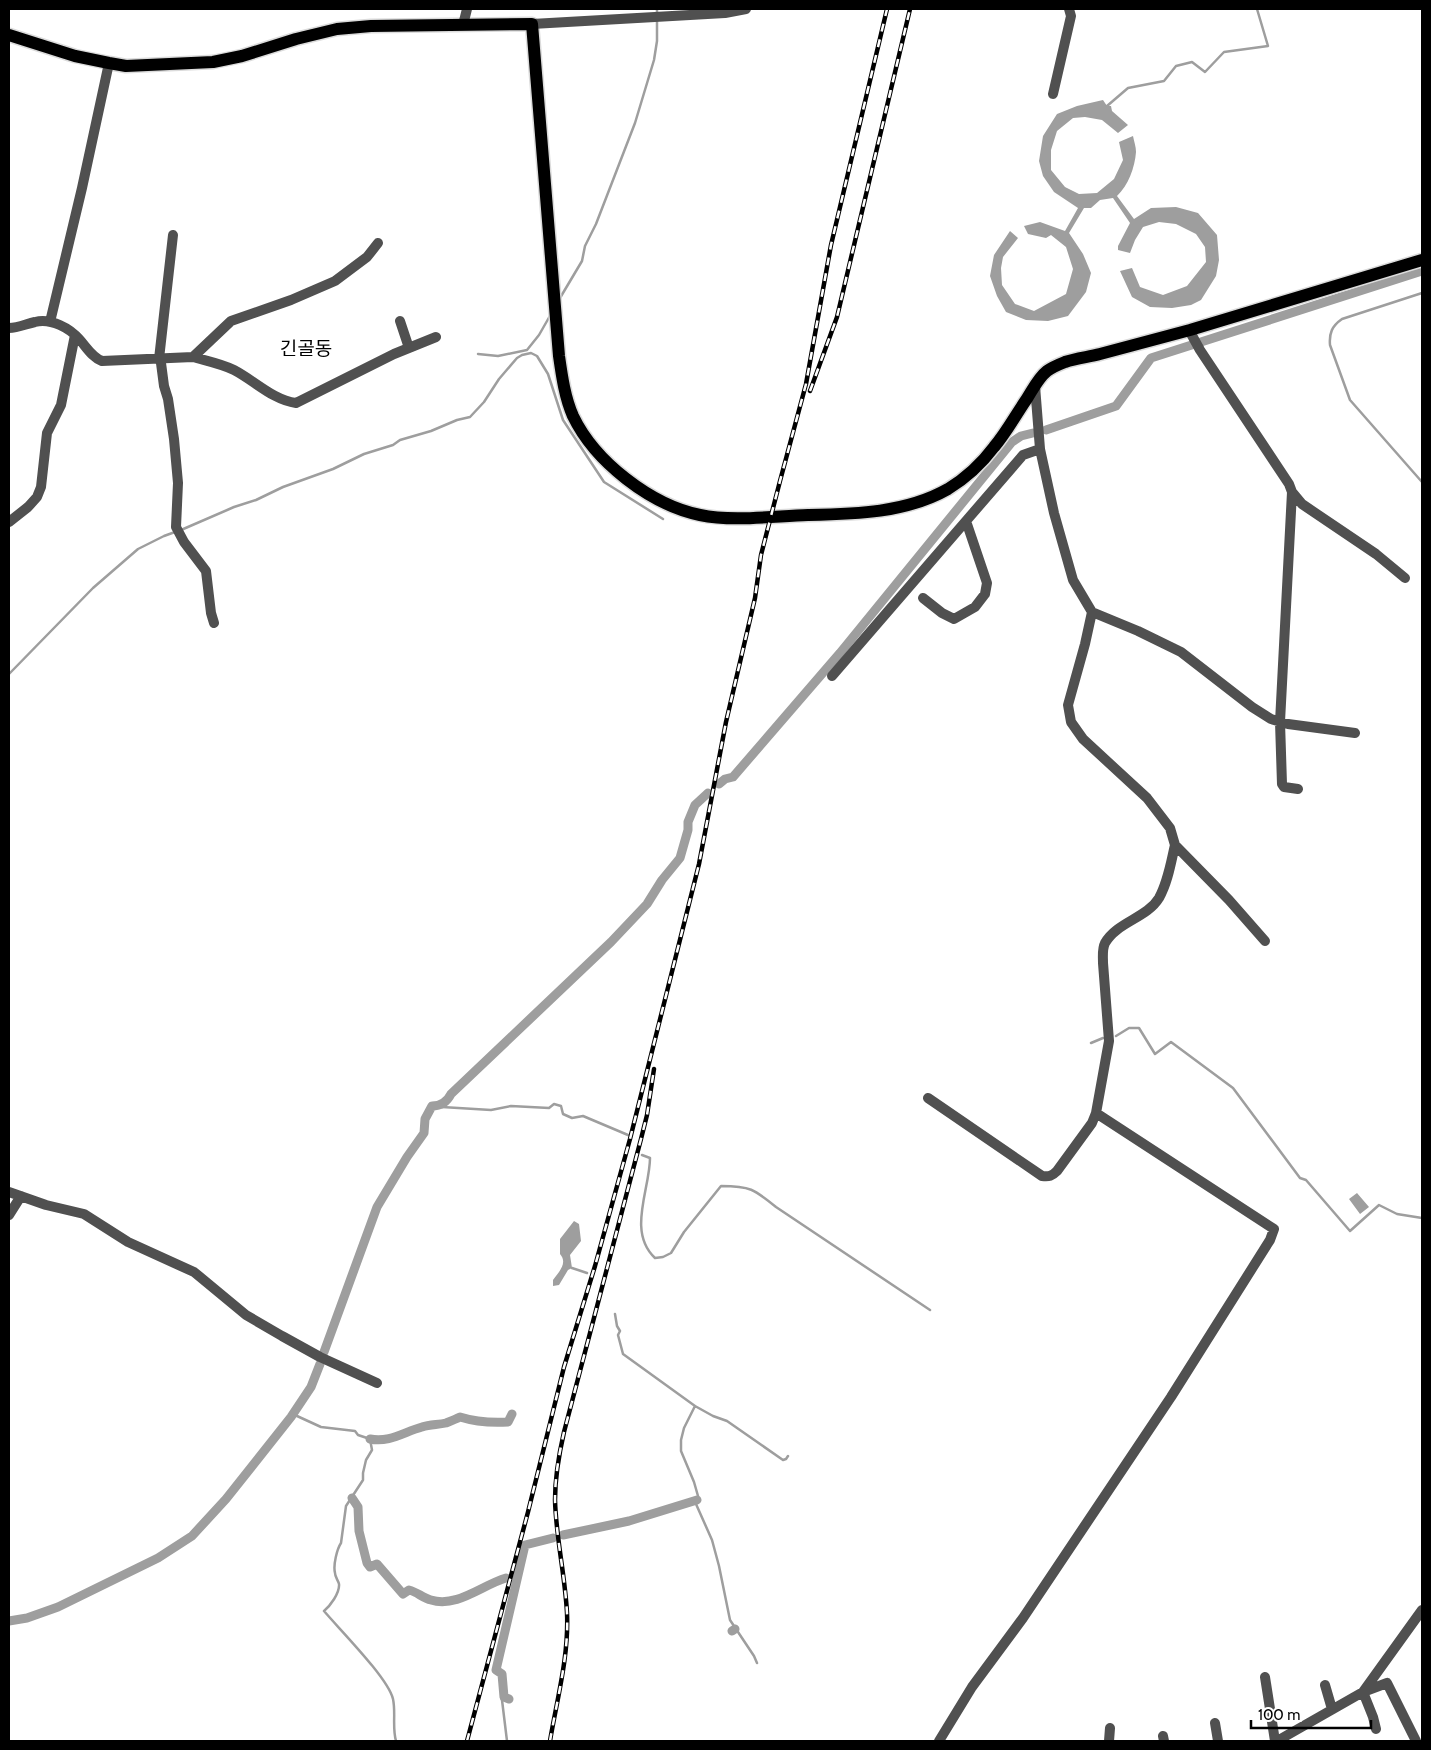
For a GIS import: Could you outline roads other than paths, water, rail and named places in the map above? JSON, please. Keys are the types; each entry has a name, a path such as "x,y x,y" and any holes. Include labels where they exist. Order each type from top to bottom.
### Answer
{"main road":[{"path":"9,35 75,56 126,66 213,62 337,29 371,26 532,24 562,378 567,400 578,426 596,450 630,481 659,501 677,509 701,515 722,517 844,514 873,512 901,507 924,500 947,490 978,465 994,448 1046,371 1065,362 1189,330 1422,260"}],"street":[{"path":"463,25 467,9"},
{"path":"532,24 725,13 746,9"},
{"path":"1053,94 1071,16 1069,9"},
{"path":"50,322 109,64"},
{"path":"173,235 159,359 174,439 178,483 176,527 184,542 206,571 214,624"},
{"path":"193,357 231,321 291,300 335,281 367,257 378,243"},
{"path":"400,321 409,348"},
{"path":"9,328 36,322 50,322 66,328 75,335 91,354 97,359 102,360 193,357 234,370 272,394 288,402 296,403 409,348 436,337"},
{"path":"1189,330 1200,350 1289,484 1292,492 1302,504 1376,554 1405,578"},
{"path":"9,522 28,507 38,496 41,487 47,433 61,405 75,335"},
{"path":"1035,386 1040,449 1054,513 1073,580 1092,612 1138,630 1181,652 1252,707 1271,719 1355,733"},
{"path":"832,676 1023,455 1040,449"},
{"path":"1292,492 1280,722 1282,784 1284,787 1298,789"},
{"path":"923,598 942,613 954,619 975,607 985,594 987,583 966,521"},
{"path":"1092,612 1068,705 1071,722 1083,739 1147,798 1170,828 1175,845 1229,900 1265,942"},
{"path":"928,1098 1031,1170 1048,1177 1057,1171 1092,1123 1096,1113 1109,1041 1103,951 1106,943 1119,929 1148,910 1159,898 1175,845"},
{"path":"939,1741 972,1687 1023,1618 1171,1397 1270,1240 1274,1229 1096,1113"},
{"path":"9,1192 46,1205 84,1214 128,1242 194,1272 246,1315 260,1324 320,1357 377,1383"},
{"path":"9,1215 21,1196"},
{"path":"1363,1692 1422,1610"},
{"path":"1265,1677 1276,1741 1363,1692 1387,1683 1416,1741"},
{"path":"1325,1686 1332,1710"},
{"path":"1363,1692 1376,1729"},
{"path":"1215,1723 1218,1741"},
{"path":"1109,1741 1110,1728"}],"waterway":[{"path":"657,9 657,15"},
{"path":"1107,106 1128,88 1164,81 1176,66 1192,62 1205,72 1224,52 1268,46 1257,9"},
{"path":"560,298 582,261 585,246 596,224 635,123 654,60 657,41 657,21"},
{"path":"1046,430 1116,406 1151,358 1422,271"},
{"path":"1422,293 1342,319 1334,327 1330,341 1350,400 1422,482"},
{"path":"478,354 498,356 527,350 539,335 551,314"},
{"path":"181,530 283,487 333,469 364,454 470,417 484,402 499,379 517,358 531,353 537,356 548,374 563,420 604,482 663,519"},
{"path":"719,784 725,779 733,777 840,653 1012,442 1021,436 1033,433"},
{"path":"9,674 93,588 138,549 175,532"},
{"path":"324,1352 377,1207 424,1133 425,1119 432,1106 445,1101 611,942 647,904 662,880 680,858 688,830 688,822 695,805 708,793"},
{"path":"1116,1036 1129,1028 1139,1028 1155,1054 1171,1042 1233,1088 1300,1178 1306,1180 1350,1231 1379,1205 1397,1214 1422,1218"},
{"path":"1091,1043 1103,1038"},
{"path":"442,1107 491,1110 511,1106 549,1108 554,1104 561,1106 563,1114 572,1118 583,1116 628,1135"},
{"path":"642,1155 650,1158 642,1210 642,1236 647,1248 655,1258 671,1253 684,1232 721,1186 745,1188 757,1192 776,1207 930,1310"},
{"path":"572,1268 587,1273"},
{"path":"615,1314 620,1331 618,1335 623,1354 695,1406 684,1428 681,1451 698,1496 696,1504 712,1540 730,1620 757,1663"},
{"path":"9,1621 27,1618 58,1607 158,1558 192,1536 226,1499 291,1417 311,1387 320,1364"},
{"path":"695,1406 727,1421 783,1460 788,1456"},
{"path":"370,1439 384,1440 425,1426 446,1423 460,1417 484,1422 508,1422 512,1414"},
{"path":"297,1416 321,1427 355,1431 358,1435 370,1439 372,1450 366,1460 363,1480 346,1506 341,1543 335,1566 339,1588 332,1603 324,1611 363,1654 389,1690 394,1704 396,1741"},
{"path":"352,1498 358,1507 359,1531 367,1563 370,1567 377,1564 403,1594 409,1590 431,1600 450,1601 469,1595 506,1578"},
{"path":"563,1535 629,1521 697,1500"},
{"path":"509,1699 504,1697 502,1674 496,1670 525,1545 553,1538"},
{"path":"504,1697 502,1700 507,1741"}],"railway":[{"path":"467,1741 528,1512 564,1367 595,1266 630,1139 699,864 726,722 755,598 761,555 806,384 831,245 887,9"},
{"path":"810,391 837,317 910,9"},
{"path":"550,1741 562,1677 567,1629 566,1599 555,1500 558,1466 564,1432 647,1115 654,1069"}],"district":[{"name":"긴골동","path":"306,348"}]}
